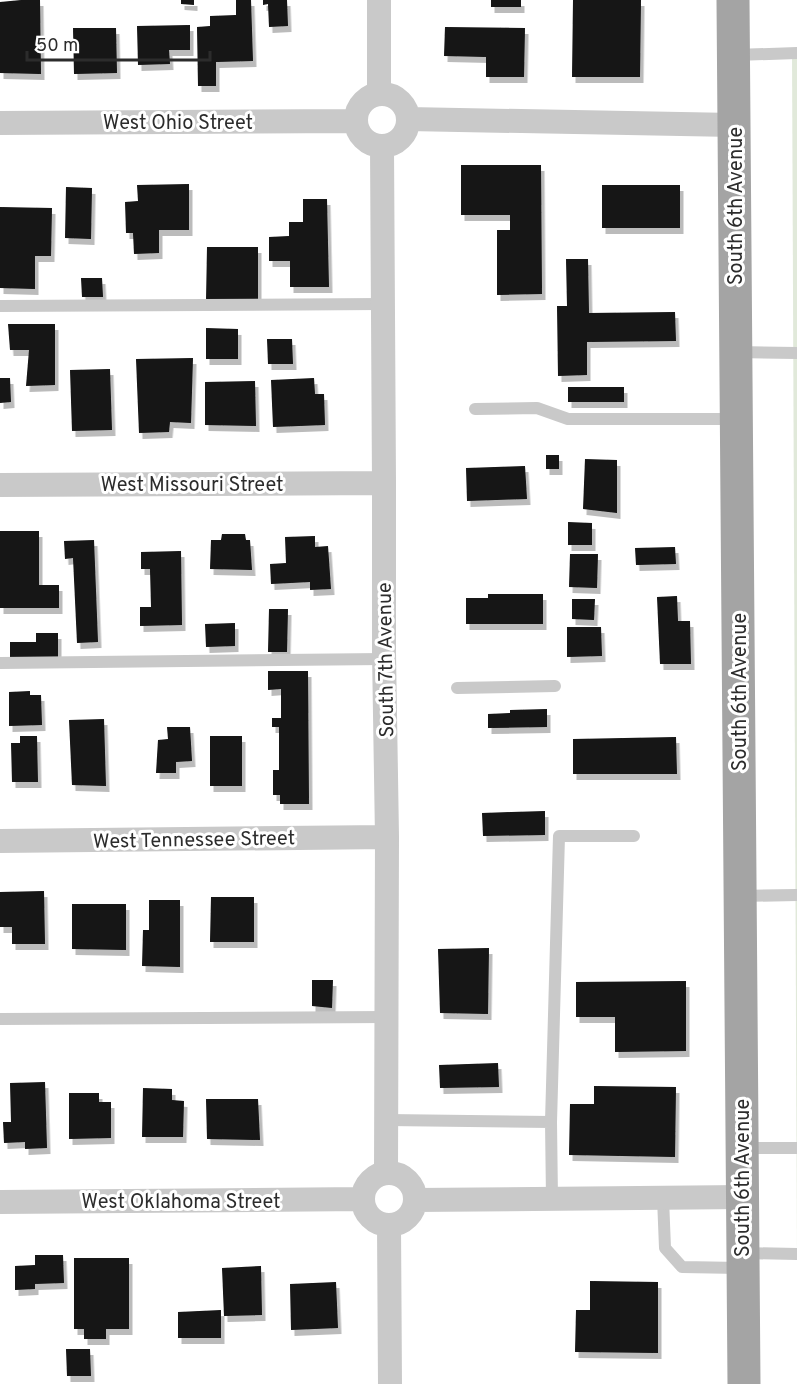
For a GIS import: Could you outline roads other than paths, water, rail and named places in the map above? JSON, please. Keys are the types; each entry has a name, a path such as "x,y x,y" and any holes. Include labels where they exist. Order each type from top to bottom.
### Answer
{"main road":[{"name":"South 6th Avenue","path":"733,0 744,1384"}],"street":[{"path":"379,0 379,94"},
{"path":"379,94 387,94 399,100 404,106 408,119 408,126 401,138 382,147 367,142 361,136 356,121 360,106 365,100 379,94"},
{"path":"408,119 734,125"},
{"name":"West Ohio Street","path":"0,123 356,121"},
{"name":"South 7th Avenue","path":"382,147 387,837 386,1173"},
{"name":"West Missouri Street","path":"0,485 384,483"},
{"name":"West Tennessee Street","path":"0,841 387,837"},
{"path":"386,1173 401,1175 407,1180 412,1185 415,1200 407,1218 389,1225 374,1220 364,1208 363,1199 367,1185 372,1179 386,1173"},
{"path":"415,1200 742,1197"},
{"name":"West Oklahoma Street","path":"0,1202 363,1199"},
{"path":"389,1225 390,1384"}],"lane":[{"path":"734,55 797,53"},
{"path":"0,306 383,304"},
{"path":"736,352 797,353"},
{"path":"475,409 537,408 568,419 737,419"},
{"path":"0,663 384,659"},
{"path":"457,688 555,686"},
{"path":"552,1198 551,1122 559,836 634,836"},
{"path":"740,896 797,895"},
{"path":"0,1019 387,1017"},
{"path":"387,1120 551,1122"},
{"path":"742,1148 797,1148"},
{"path":"663,1198 665,1248 682,1267 797,1254"}]}
